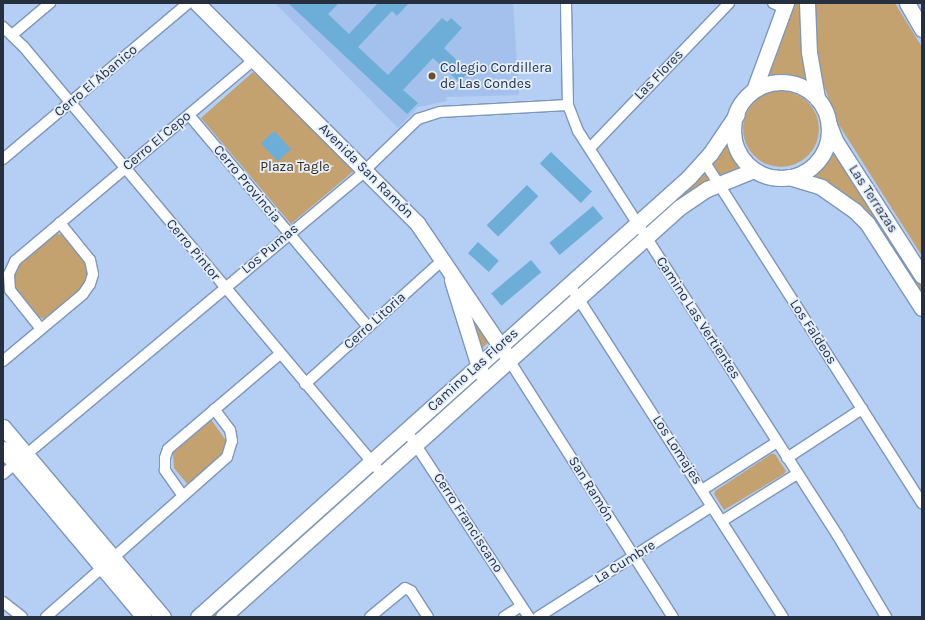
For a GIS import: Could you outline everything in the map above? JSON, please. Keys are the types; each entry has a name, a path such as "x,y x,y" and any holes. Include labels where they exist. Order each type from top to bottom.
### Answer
{"street":[{"path":"12,34 50,3"},
{"name":"Cerro El Abanico","path":"3,158 188,3"},
{"name":"Avenida San Ramón","path":"197,3 417,223 446,262 510,360"},
{"name":"Camino Las Vertientes","path":"566,3 568,105 578,131 636,224 646,237 798,474 886,617"},
{"name":"Las Flores","path":"590,148 729,3"},
{"path":"806,3 809,52 817,98 828,121 827,143 820,156 805,171 789,177 767,176 754,170 736,149 733,132 737,114 744,100 754,90 771,82 790,82 802,86 817,98"},
{"path":"907,3 922,29"},
{"path":"754,90 781,5"},
{"name":"Cerro Pintor","path":"3,27 12,34 382,474"},
{"name":"Cerro El Cepo","path":"41,328 13,294 9,284 9,274 15,261 254,60"},
{"name":"Los Pumas","path":"3,474 365,170 412,124 429,113 568,105"},
{"name":"Camino Las Flores","path":"198,617 636,224 704,161 737,114"},
{"name":"Cerro Provincia","path":"189,115 368,327"},
{"name":"Las Terrazas","path":"828,121 836,142 919,272"},
{"name":"Los Faldeos","path":"704,161 922,503"},
{"name":"Camino Las Flores","path":"223,617 688,200 718,184 754,170"},
{"name":"Las Terrazas","path":"789,177 821,187 855,211 867,223 922,308"},
{"path":"3,361 83,294 92,279 90,260 60,223"},
{"path":"446,262 478,365 485,382"},
{"name":"Cerro Litoria","path":"305,384 368,327 446,262"},
{"path":"902,277 919,272"},
{"name":"Los Lomajes","path":"569,284 579,297 783,617"},
{"path":"183,496 167,476 164,464 166,453 175,441 280,354"},
{"name":"San Ramón","path":"510,360 673,617"},
{"path":"46,617 223,462 230,451 230,430 214,409"},
{"path":"787,458 862,409"},
{"path":"3,427 21,459 108,563 163,617"},
{"name":"Cerro Franciscano","path":"406,430 417,443 529,617"},
{"path":"702,490 777,442"},
{"path":"3,449 21,459"},
{"path":"722,521 798,474"},
{"name":"La Cumbre","path":"538,617 712,506"},
{"path":"108,563 144,617"},
{"path":"370,617 405,588 413,593 428,617"},
{"path":"3,602 22,617"},
{"path":"504,617 521,606"}],"shaded area":[{"name":"Colegio Cordillera de Las Condes","path":"275,3 513,3 519,95 446,97 447,101 418,107 398,128"}],"green space":[{"path":"791,3 801,3 809,84 791,75 764,79"},
{"path":"814,3 895,3 922,47 922,256 839,125 818,71 812,13"},
{"name":"Plaza Tagle","path":"253,72 356,169 291,224 201,118"},
{"path":"774,91 788,91 802,97 813,108 819,122 819,136 816,144 808,156 802,161 788,167 774,167 760,161 749,150 743,136 743,122 749,108 760,97"},
{"path":"725,142 730,144 737,158 747,167 723,176 487,373 215,617 205,617"},
{"path":"830,146 834,147 922,284 922,298 855,203 840,190 807,175 819,167"},
{"path":"56,233 65,236 88,265 88,279 80,291 43,319 38,316 15,288 14,277 16,266"},
{"path":"465,305 489,342 479,351"},
{"path":"210,418 227,442 221,459 189,486 174,468 173,453"},
{"path":"771,454 775,454 786,471 784,474 724,510 714,494 715,491"}],"building":[{"path":"288,3 339,3 328,14 349,34 378,3 409,3 397,16 392,11 358,47 388,75 442,18 447,22 451,18 462,28 444,48 469,72 459,82 433,58 403,90 418,103 407,114"},
{"path":"274,131 291,149 278,162 261,143"},
{"path":"551,152 592,192 581,203 540,164"},
{"path":"527,185 538,196 498,237 487,225"},
{"path":"593,206 603,218 560,255 549,243"},
{"path":"478,242 499,261 489,272 468,253"},
{"path":"531,260 541,272 501,306 491,293"}],"place":[{"name":"Colegio Cordillera de Las Condes","path":"432,76"}]}
